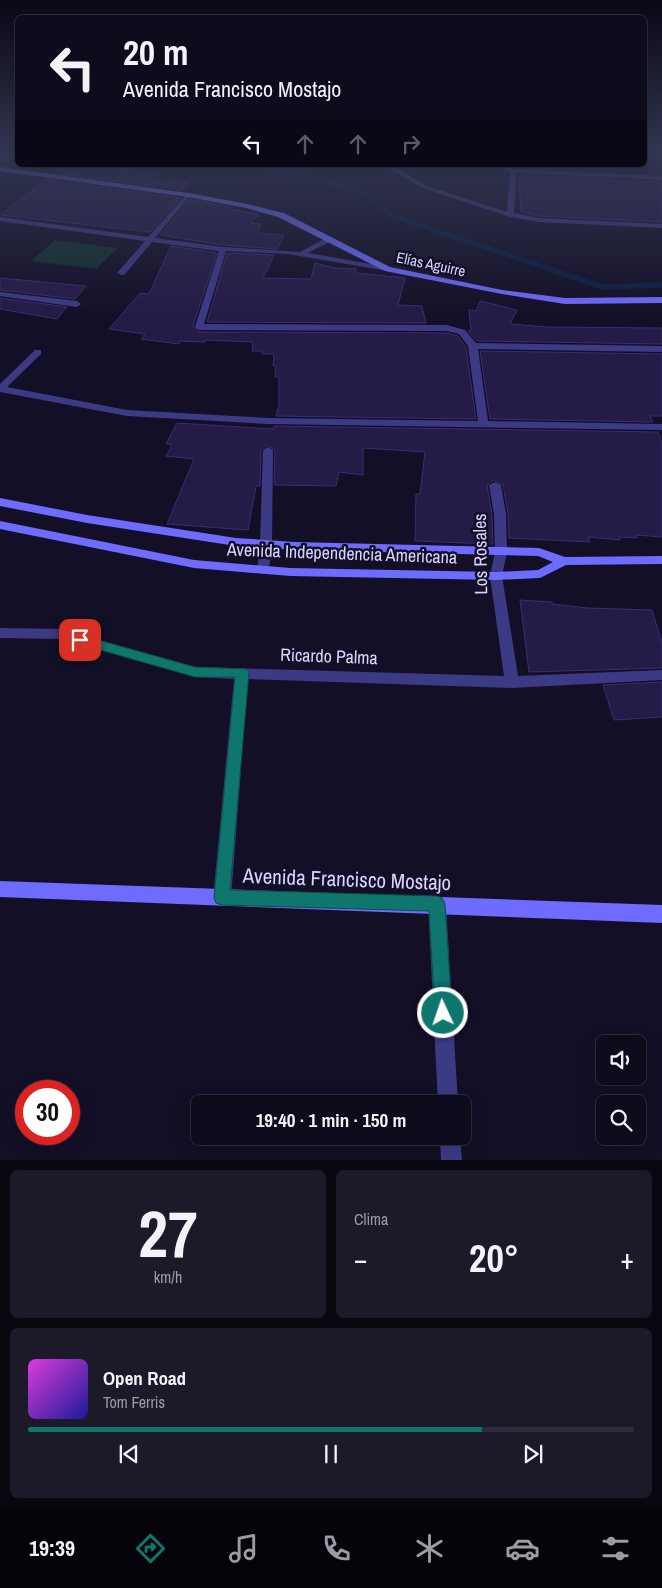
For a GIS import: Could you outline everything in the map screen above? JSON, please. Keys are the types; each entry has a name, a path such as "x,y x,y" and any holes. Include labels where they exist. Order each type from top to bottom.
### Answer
{"street":[{"path":"121,273 178,207"},
{"name":"Elías Aguirre","path":"251,207 281,216 388,269 534,297 565,301 662,300"},
{"path":"486,207 510,215 539,220 662,233"},
{"path":"510,215 511,207"},
{"path":"0,219 223,248 301,254 388,269"},
{"path":"539,220 662,226"},
{"path":"301,254 328,239"},
{"path":"223,248 199,327 447,328 462,332 472,346 483,423"},
{"path":"0,294 77,304"},
{"path":"472,346 662,350"},
{"path":"38,352 0,389 127,413 269,421 662,427"},
{"path":"263,570 266,544 268,450"},
{"name":"Los Rosales","path":"495,485 500,514 501,552 496,576 512,682"},
{"name":"Avenida Independencia Americana","path":"0,502 96,521 236,542 539,552 564,561 662,560"},
{"name":"Avenida Independencia Americana","path":"0,526 194,564 263,570 496,576 540,574 564,561"},
{"name":"Ricardo Palma","path":"0,633 61,634 195,672 512,682 662,675"},
{"path":"222,898 242,672"},
{"name":"Avenida Francisco Mostajo","path":"0,889 437,904 662,914"},
{"path":"437,904 448,1095"},
{"path":"451,1145 452,1160"}],"green space":[{"path":"55,240 118,248 96,269 31,261"}],"building":[{"path":"11,207 173,207 150,232 1,215"},
{"path":"183,207 231,207 229,209 259,214 251,223 261,224 257,233 284,235 277,249 223,245 160,235"},
{"path":"521,207 662,207 662,222 539,216 521,212"},
{"path":"171,246 217,253 193,326 199,332 447,333 458,336 466,347 476,419 276,416 279,405 279,377 275,377 276,366 273,366 274,354 262,354 262,351 252,351 253,342 206,340 205,342 180,341 179,344 141,339 145,334 109,329 140,293 149,294"},
{"path":"227,253 274,255 263,278 311,279 315,263 334,268 356,269 356,273 405,278 398,305 422,306 426,323 207,322"},
{"path":"0,278 86,286 75,299 0,290"},
{"path":"0,298 67,307 57,319 0,309"},
{"path":"480,301 517,310 510,324 547,327 662,328 662,344 477,341 468,331 471,331 469,310 476,311"},
{"path":"480,351 662,354 662,416 650,416 653,422 490,419"},
{"path":"177,423 273,429 274,426 658,432 662,442 662,537 636,535 637,538 619,537 620,540 588,537 590,542 509,538 508,514 503,485 494,480 487,485 492,514 493,544 415,541 416,494 420,494 425,452 363,448 363,475 339,472 336,486 274,485 275,450 267,445 261,450 260,486 256,486 248,530 167,524 194,459 166,456 172,445 166,444"},
{"path":"520,600 552,602 552,604 587,608 652,610 662,643 662,668 529,672"},
{"path":"662,682 662,717 614,720 603,685"}],"waterway":[{"path":"381,207 393,216 556,271"},
{"path":"552,270 603,287 662,285"}],"route":[{"path":"80,640 195,672 242,672 222,898 437,904 443,1013"}]}
